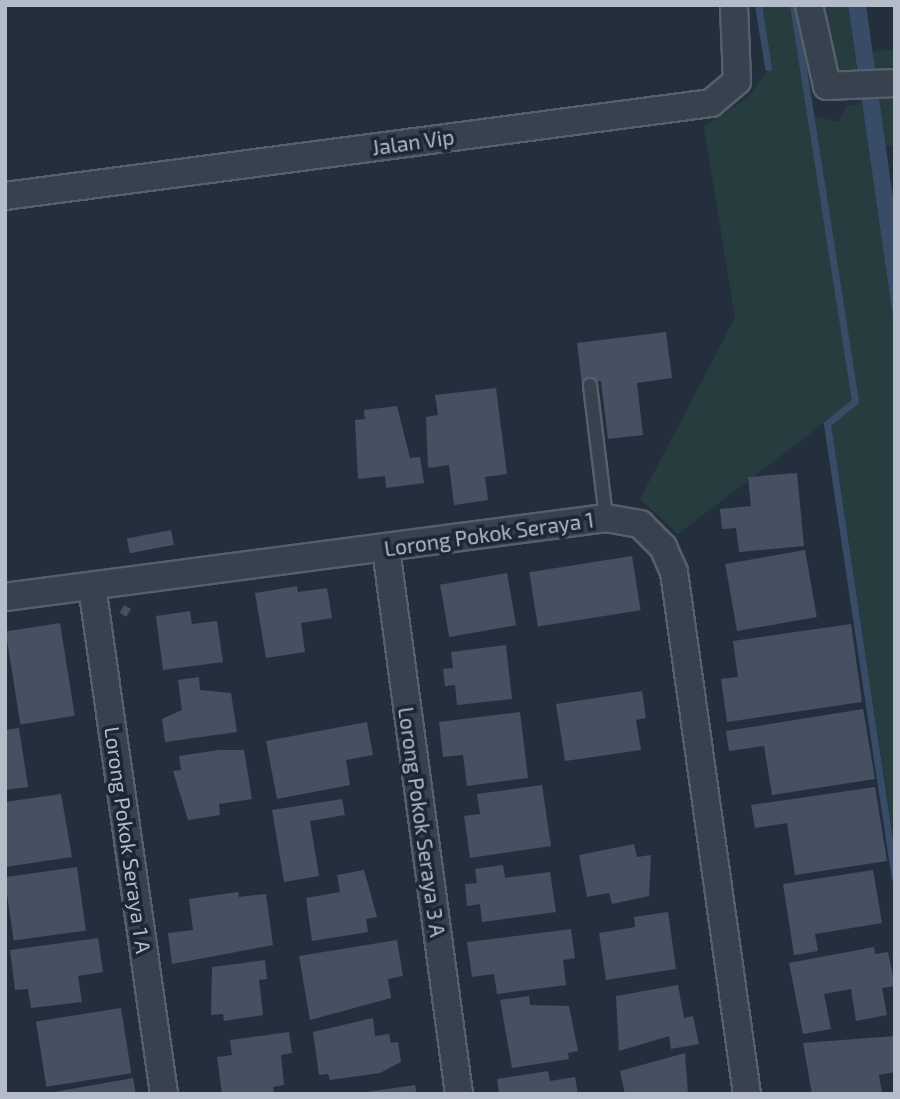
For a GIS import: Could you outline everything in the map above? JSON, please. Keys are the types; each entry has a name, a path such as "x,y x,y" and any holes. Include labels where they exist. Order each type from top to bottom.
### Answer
{"street":[{"name":"Jalan Vip","path":"5,196 711,103 737,81 734,5"},
{"path":"809,5 827,86 877,85"},
{"name":"Lorong Pokok Seraya 1","path":"5,597 606,518 640,524 663,547 674,572 747,1094"},
{"name":"Lorong Pokok Seraya 3 A","path":"386,549 459,1094"},
{"name":"Lorong Pokok Seraya 1 A","path":"92,586 164,1094"}],"lane":[{"path":"590,385 606,518"}],"green space":[{"path":"760,5 791,5 814,116 838,122 847,106 862,103 895,331 895,847 830,418 678,534 640,499 735,318 704,127 748,97 769,69"},
{"path":"824,5 848,5 857,73 845,74 835,65"},
{"path":"895,49 895,67 875,71 872,52"},
{"path":"895,97 895,145 885,146 878,100"}],"water":[{"path":"848,5 866,5 895,213 895,331"}],"building":[{"path":"666,332 672,378 637,383 643,435 608,439 601,381 582,384 577,343"},
{"path":"496,388 507,474 485,477 488,500 454,505 449,465 428,468 426,417 438,415 435,395"},
{"path":"397,406 410,458 420,457 424,483 386,488 385,476 358,479 355,420 365,419 364,410"},
{"path":"797,473 804,546 739,552 736,528 722,529 720,509 751,506 748,477"},
{"path":"171,530 174,545 130,553 127,539"},
{"path":"805,550 817,617 737,631 725,564"},
{"path":"632,556 641,610 538,627 529,572"},
{"path":"507,573 516,625 449,637 440,585"},
{"path":"297,586 298,592 327,588 332,618 301,623 305,652 266,658 255,593"},
{"path":"124,605 131,609 126,617 120,613"},
{"path":"190,611 192,624 217,621 223,662 163,670 156,616"},
{"path":"60,623 75,716 20,724 6,632"},
{"path":"851,624 862,702 727,722 721,679 738,677 733,641"},
{"path":"506,645 512,699 457,705 455,685 445,686 443,669 453,668 451,652"},
{"path":"199,677 200,690 231,693 237,732 165,742 162,719 182,710 178,680"},
{"path":"642,691 646,718 636,720 641,750 565,761 556,704"},
{"path":"863,709 875,779 772,795 764,746 729,751 726,731"},
{"path":"520,712 528,778 467,786 463,755 443,757 439,722"},
{"path":"367,722 373,755 346,760 350,785 277,799 266,741"},
{"path":"19,728 28,787 5,790 5,730"},
{"path":"219,750 244,750 252,799 219,804 220,815 188,820 173,771 181,770 179,756"},
{"path":"542,785 551,846 470,858 464,816 480,814 477,794"},
{"path":"875,787 887,861 795,875 787,823 755,828 751,805"},
{"path":"61,794 72,857 5,867 5,802"},
{"path":"342,799 345,815 310,821 319,876 284,882 272,810"},
{"path":"634,844 637,857 651,855 649,896 612,904 609,893 587,897 579,855"},
{"path":"503,865 505,878 550,872 556,912 482,922 480,904 467,906 465,884 477,883 475,869"},
{"path":"77,867 86,930 14,941 5,877"},
{"path":"364,870 377,917 366,919 368,932 312,941 306,898 340,892 337,875"},
{"path":"873,870 882,923 815,934 818,951 794,955 783,884"},
{"path":"238,892 239,897 266,894 273,945 172,964 168,933 193,930 189,899"},
{"path":"668,912 676,969 606,980 599,933 635,927 634,917"},
{"path":"571,929 575,958 563,960 566,985 497,994 494,974 472,977 467,942"},
{"path":"98,938 103,972 78,976 82,1002 31,1008 28,989 15,990 10,950"},
{"path":"397,940 403,976 388,979 391,998 310,1020 299,956"},
{"path":"874,947 875,954 888,952 895,986 882,988 887,1015 856,1021 851,989 824,994 831,1029 803,1034 789,963"},
{"path":"265,960 267,979 259,980 263,1015 224,1021 223,1014 211,1015 212,967"},
{"path":"678,985 684,1018 693,1016 699,1044 671,1049 669,1036 619,1051 616,996"},
{"path":"529,996 530,1005 569,1006 578,1051 568,1053 569,1059 512,1068 500,1000"},
{"path":"121,1008 131,1073 46,1087 36,1021"},
{"path":"373,1018 375,1036 389,1034 391,1043 398,1042 401,1062 380,1073 330,1080 328,1074 319,1075 313,1032"},
{"path":"289,1032 292,1053 281,1055 284,1085 273,1087 274,1094 222,1094 217,1057 232,1055 230,1040"},
{"path":"895,1036 895,1072 879,1075 882,1092 812,1094 803,1043"},
{"path":"685,1053 688,1094 625,1094 620,1071"},
{"path":"548,1071 550,1081 575,1077 578,1094 499,1094 497,1079"},
{"path":"133,1078 136,1094 54,1094 54,1092"},
{"path":"415,1085 417,1094 367,1094 367,1092"}],"waterway":[{"path":"758,5 768,67"},
{"path":"793,5 855,401 827,424 895,878"}]}
